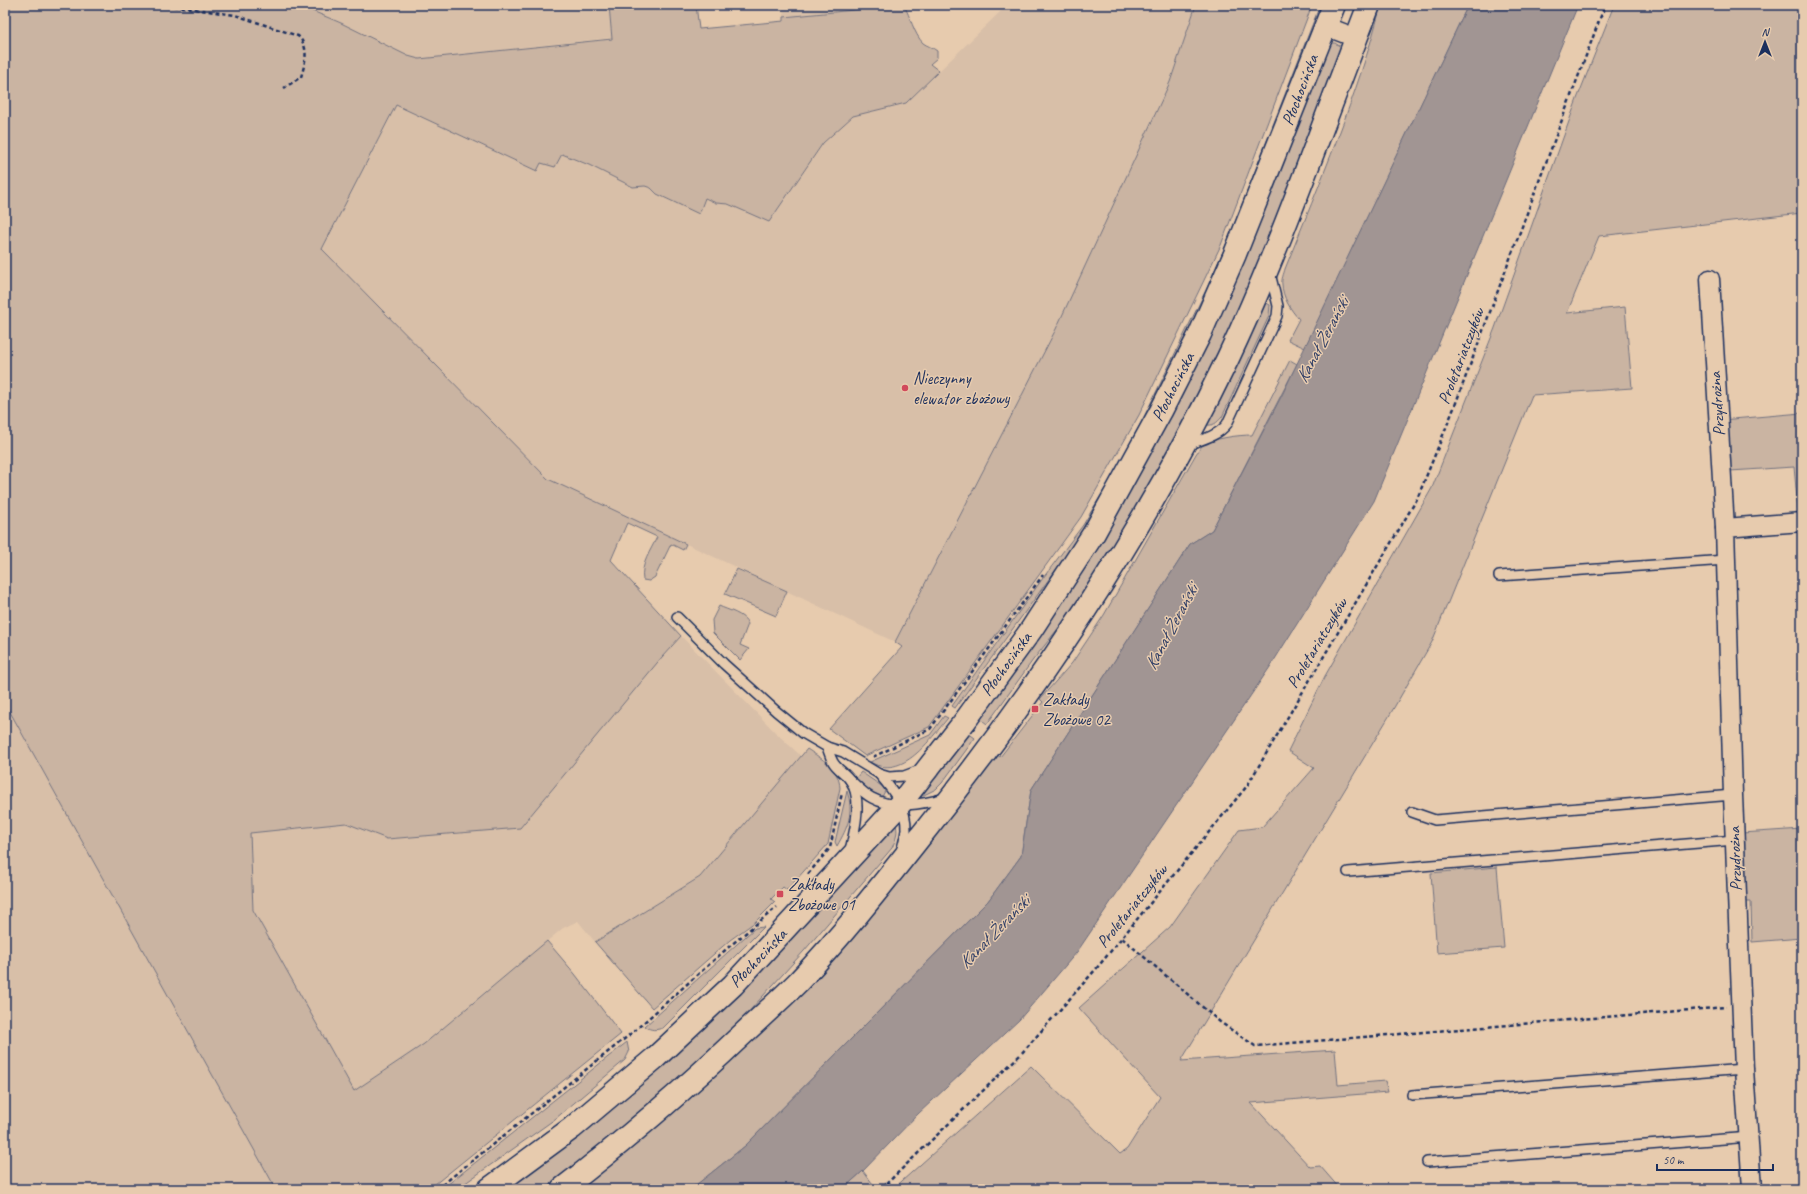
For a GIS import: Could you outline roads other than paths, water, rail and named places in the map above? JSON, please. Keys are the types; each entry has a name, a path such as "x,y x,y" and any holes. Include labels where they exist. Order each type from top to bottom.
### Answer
{"main road":[{"name":"Płochocińska","path":"490,1189 572,1128 655,1058 733,985 900,804 965,721 1035,623 1094,533 1161,411 1200,334 1235,254 1334,5"},
{"name":"Płochocińska","path":"562,1189 686,1088 798,982 899,863 954,795 1014,714 1123,551 1182,447 1228,357 1269,265 1368,5"}],"street":[{"path":"1325,26 1356,38"},
{"name":"Przydrożna","path":"1710,279 1725,528 1732,795 1744,1069 1750,1137 1752,1189"},
{"path":"1725,528 1802,522"}],"lane":[{"path":"1182,447 1217,433 1227,424 1277,316 1278,306 1269,265"},
{"path":"1499,576 1726,560"},
{"path":"677,617 724,664 776,711 803,732 827,747 843,752 879,774 889,777 904,776 928,768"},
{"path":"827,747 833,763 849,779 872,798 884,803 923,804 954,795"},
{"path":"879,774 893,790 900,804 906,830 899,863"},
{"path":"846,864 856,817 856,802 853,786 849,779"},
{"path":"1412,812 1435,820 1732,795"},
{"path":"1348,872 1735,840"},
{"path":"1412,1095 1744,1069"},
{"path":"1427,1162 1750,1137"}],"water":[{"name":"Kanał Żerański","path":"1468,5 1578,5 1374,501 1270,667 1077,952 1019,1020 918,1114 863,1171 843,1189 691,1189 745,1146 988,901 1021,856 1031,790 1190,544 1212,530 1283,393"}],"place":[{"name":"Nieczynny elewator zbożowy","path":"905,388"},
{"name":"Zakłady Zbożowe 02","path":"1035,709"},
{"name":"Zakłady Zbożowe 01","path":"780,894"}]}
